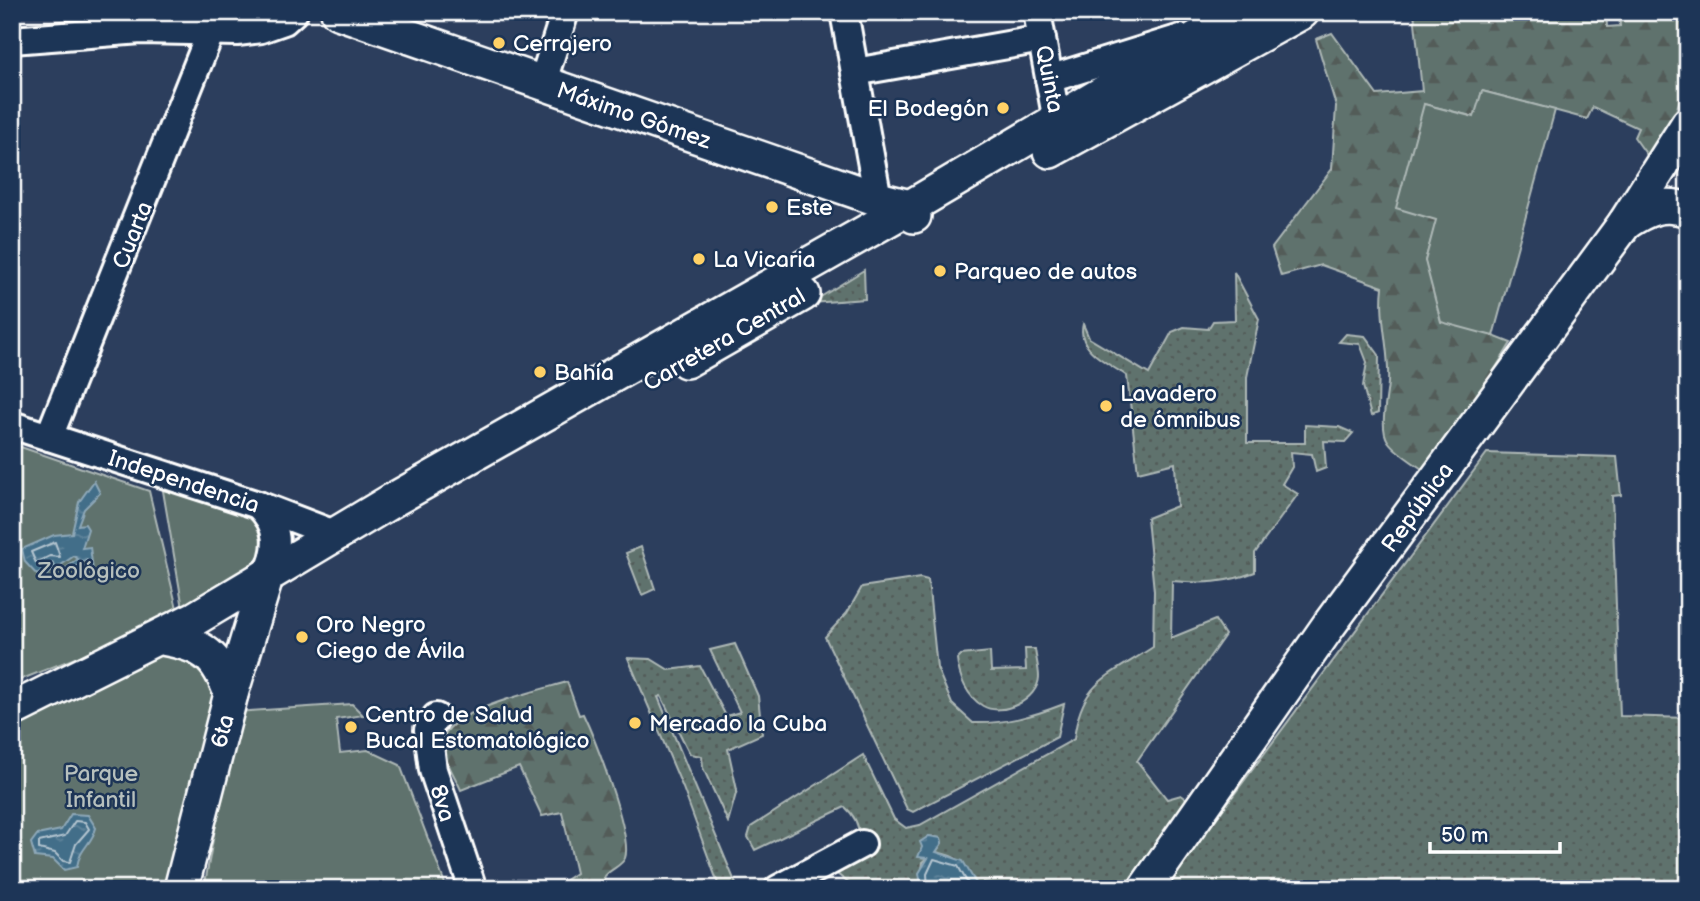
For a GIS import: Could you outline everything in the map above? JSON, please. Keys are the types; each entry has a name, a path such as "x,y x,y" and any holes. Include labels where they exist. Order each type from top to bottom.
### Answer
{"main road":[{"name":"Máximo Gómez","path":"338,12 845,187 915,217"},
{"name":"Carretera Central","path":"1059,133 1302,12"},
{"name":"Carretera Central","path":"12,710 162,638 267,575 341,543 1059,133 1227,21"},
{"name":"República","path":"1145,889 1329,625 1625,223 1688,124"},
{"path":"845,187 859,214 856,237"},
{"path":"1625,223 1653,207 1676,206 1688,210"},
{"name":"Carretera Central","path":"257,607 341,543 856,237 915,217"},
{"name":"6ta","path":"181,889 231,694 267,575"},
{"path":"162,638 186,642 210,656 222,668 231,694"}],"street":[{"path":"12,40 141,30 261,29 284,21 294,12"},
{"path":"542,84 565,12"},
{"path":"844,12 877,199"},
{"name":"Quinta","path":"1037,12 1059,133"},
{"path":"1049,79 1227,21"},
{"name":"Cuarta","path":"49,437 211,31"},
{"path":"855,72 1042,39"},
{"name":"Independencia","path":"12,425 258,505 341,543"},
{"path":"258,505 270,517 277,536 275,558 267,575"},
{"name":"8va","path":"436,717 428,730 433,770 473,889"},
{"path":"778,889 862,844"}],"green space":[{"path":"1414,12 1606,12 1607,27 1620,26 1619,12 1683,12 1687,54 1686,73 1677,107 1652,162 1634,137 1638,128 1593,107 1587,119 1482,91 1475,117 1424,104 1437,219 1425,261 1493,336 1511,343 1430,475 1397,450 1385,435 1388,371 1382,312 1383,287 1321,265 1281,276 1272,248 1332,169 1336,106 1316,39 1332,33 1377,95 1422,91"},
{"path":"1482,91 1555,110 1493,336 1441,322 1425,261 1436,220 1396,208 1424,104 1474,117"},
{"path":"864,270 865,299 811,303"},
{"path":"1234,272 1259,319 1247,377 1247,443 1305,443 1305,425 1339,427 1353,433 1345,442 1324,441 1326,468 1316,472 1312,454 1291,452 1292,467 1282,484 1298,494 1255,553 1255,572 1214,582 1172,581 1171,638 1215,620 1225,635 1137,761 1167,799 1181,795 1196,805 1136,889 1038,889 983,882 984,889 957,859 936,852 942,843 941,838 929,836 919,857 928,858 923,862 920,883 934,889 856,889 837,874 825,870 859,839 856,822 845,807 755,850 748,837 751,827 863,755 894,819 906,828 920,825 1074,739 1083,704 1090,692 1110,674 1153,647 1154,591 1147,518 1177,506 1175,463 1138,472 1127,376 1103,361 1089,348 1082,333 1083,324 1089,338 1149,374 1172,332 1184,327 1208,329 1213,321 1235,320"},
{"path":"1346,334 1365,336 1379,355 1378,413 1371,416 1363,386 1367,362 1360,344 1339,342"},
{"name":"Zoológico","path":"12,444 149,491 179,617 12,683"},
{"path":"1487,453 1617,457 1621,495 1612,496 1620,716 1688,718 1688,889 1164,889"},
{"path":"162,485 261,520 270,556 184,614"},
{"path":"641,547 655,589 642,595 626,553"},
{"path":"920,578 928,580 937,668 952,704 973,723 1019,718 1064,704 1057,737 913,812 907,809 825,637 847,613 862,587"},
{"path":"735,644 758,696 762,734 728,749 737,790 728,822 703,768 702,756 690,754 661,696 658,697 738,889 720,889 683,788 628,658 651,659 669,670 700,666 726,716 740,712 710,650"},
{"path":"1025,649 1035,649 1039,677 1037,685 1026,699 1009,708 991,709 972,697 960,673 957,659 961,655 990,652 991,671 1026,670"},
{"name":"Parque Infantil","path":"168,651 197,670 208,682 216,699 166,889 12,889 12,726"},
{"path":"567,682 579,715 583,714 611,786 626,846 625,858 605,876 602,889 552,889 576,873 562,812 542,816 519,767 461,790 446,759 443,746 448,729 460,719 517,696"},
{"path":"352,704 363,715 336,719 340,753 368,750 400,765 447,889 204,889 236,712"}],"water":[{"path":"94,481 100,493 84,509 78,525 85,524 88,529 82,548 90,547 93,571 80,574 80,568 87,566 87,560 66,572 65,569 78,559 74,556 44,577 55,566 53,563 37,575 25,562 22,549 54,535 72,533 79,502"},
{"path":"71,814 88,815 96,828 80,856 77,867 64,870 53,859 35,857 31,843 37,835 61,830"},
{"path":"929,836 941,838 942,843 936,852 963,861 977,885 984,889 921,886 919,873 928,858 918,857 922,847 920,842"}],"place":[{"name":"Cerrajero","path":"499,43"},
{"name":"El Bodegón","path":"1003,108"},
{"name":"Este","path":"772,207"},
{"name":"La Vicaria","path":"699,259"},
{"name":"Parqueo de autos","path":"940,271"},
{"name":"Bahía","path":"540,372"},
{"name":"Lavadero de ómnibus","path":"1106,406"},
{"name":"Oro Negro Ciego de Ávila","path":"302,637"},
{"name":"Mercado la Cuba","path":"635,723"},
{"name":"Centro de Salud Bucal Estomatológico","path":"351,727"}]}
